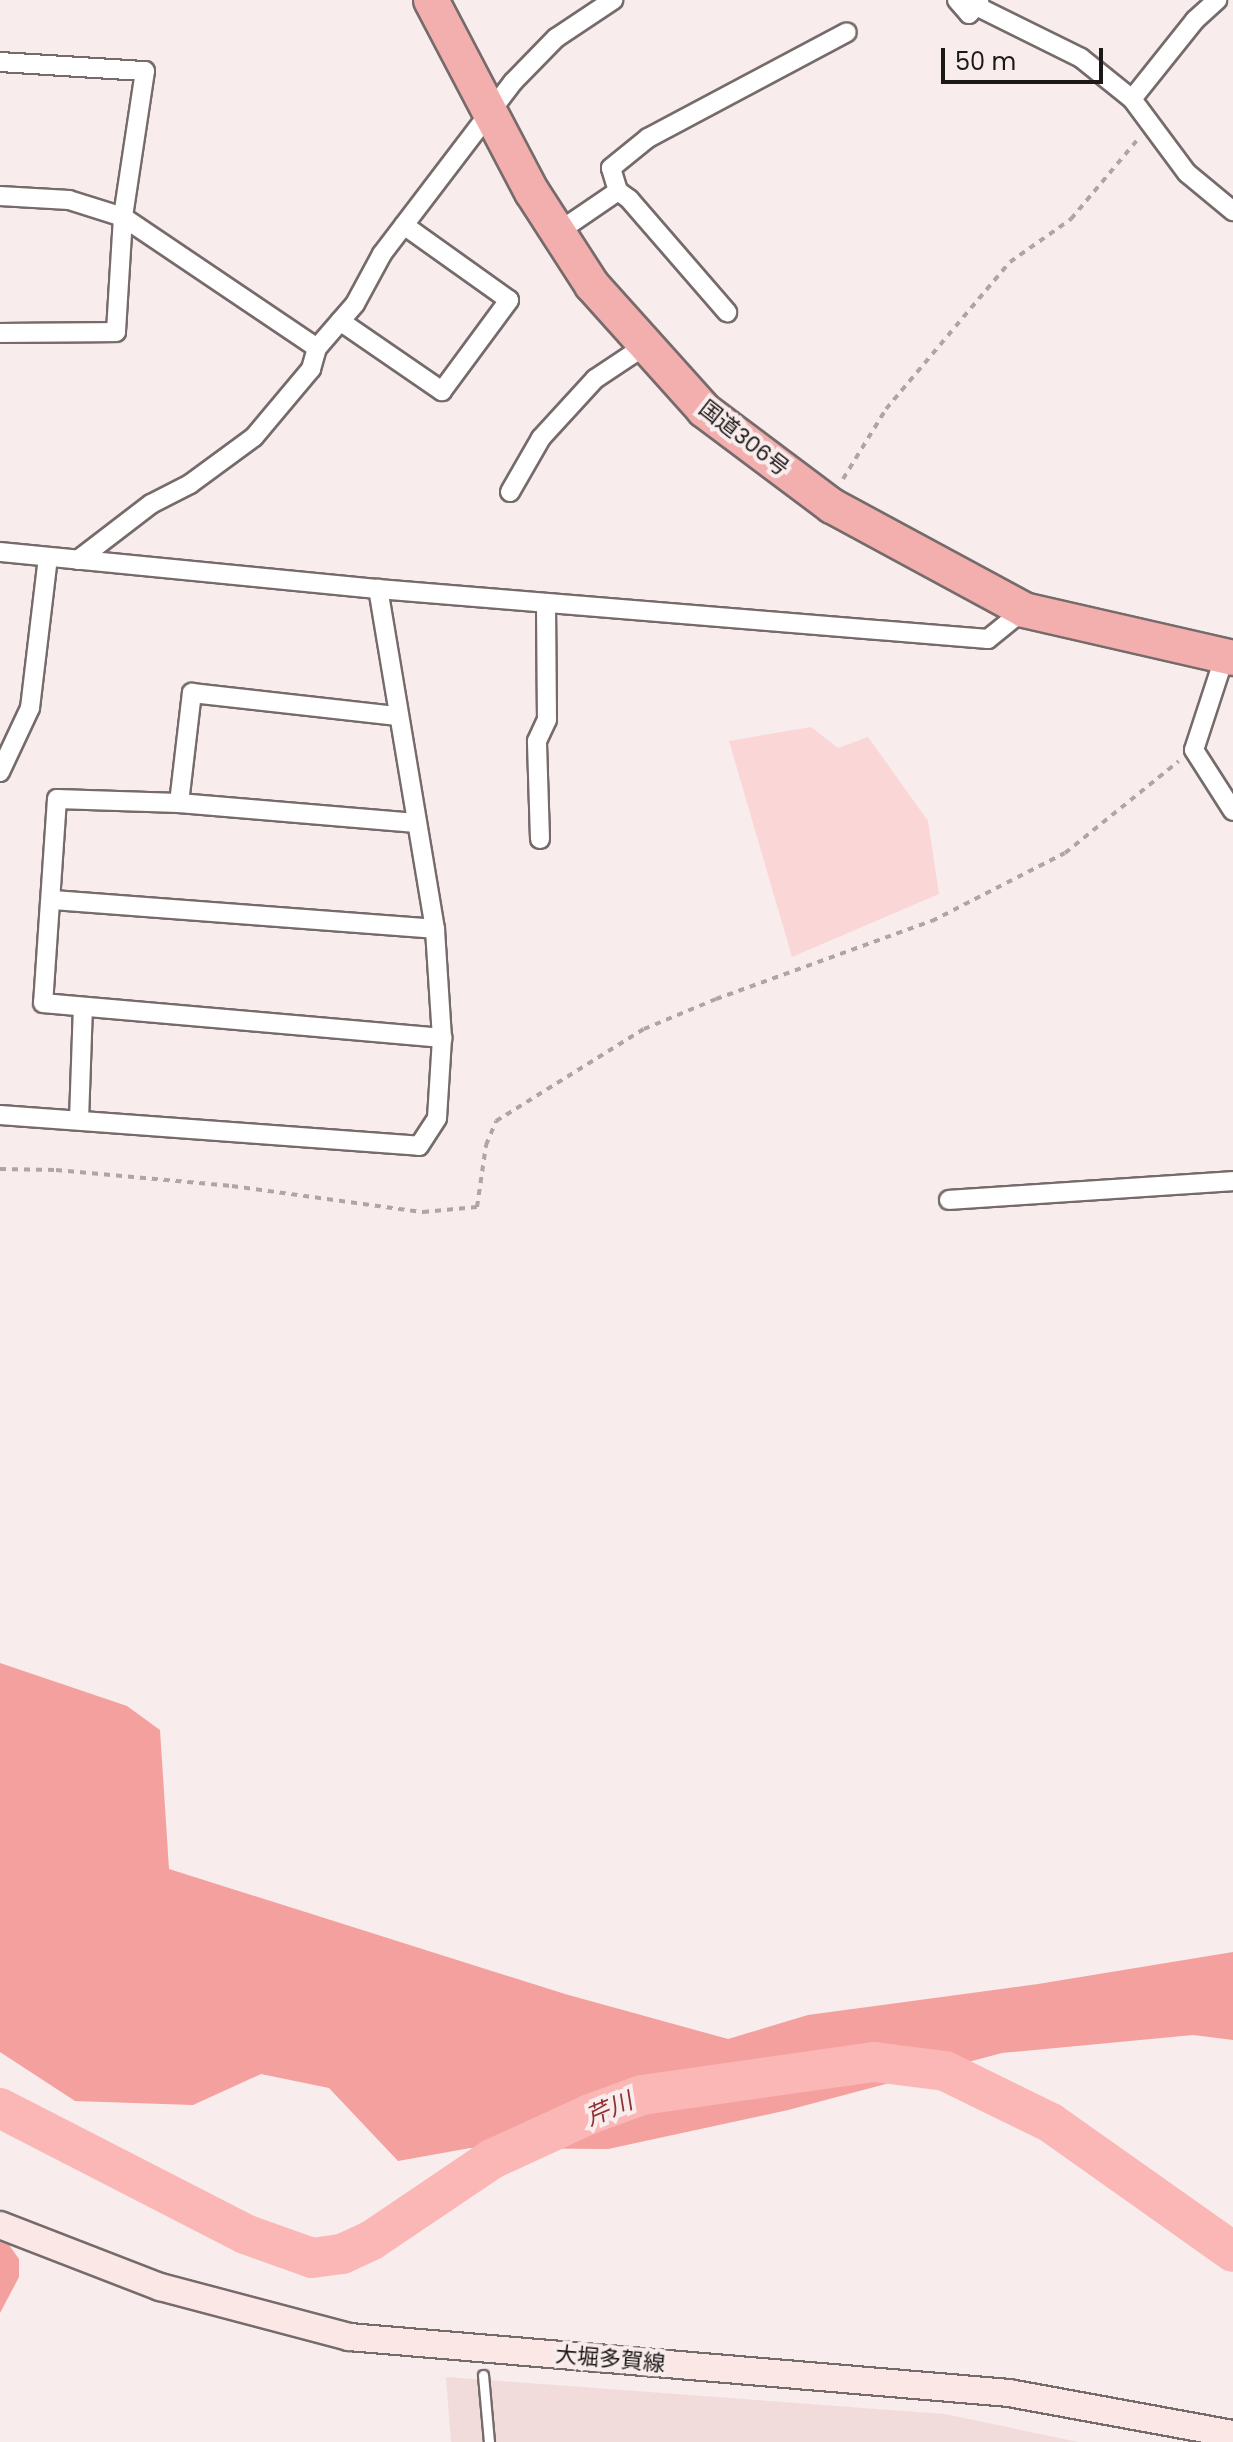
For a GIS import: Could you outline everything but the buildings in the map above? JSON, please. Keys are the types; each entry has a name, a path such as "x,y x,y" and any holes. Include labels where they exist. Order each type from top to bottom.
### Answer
{"highway":[{"name":"国道306号","path":"431,0 532,192 592,285 704,410 832,506 1024,610 1229,651"}],"main road":[{"name":"大堀多賀線","path":"0,2225 160,2287 349,2337 1009,2393 1233,2434"}],"street":[{"path":"78,560 151,504 190,484 254,437 311,369 317,348 355,304 382,254 513,82 556,38 613,0"},
{"path":"957,0 969,14 979,3 1081,58 1132,99 1187,173 1233,211"},
{"path":"1132,99 1195,20 1217,0"},
{"path":"727,312 629,199 618,191 611,168 648,138 847,32"},
{"path":"0,62 145,71 123,217 116,332 0,333"},
{"path":"558,232 618,191"},
{"path":"0,196 69,200 123,217 317,348"},
{"path":"340,321 442,391 509,300 404,225"},
{"path":"510,492 541,438 595,379 646,345"},
{"path":"0,552 378,589 988,639 1024,610"},
{"path":"0,772 30,708 48,557"},
{"path":"0,1115 419,1146 437,1118 442,1038 435,929 378,589"},
{"path":"540,839 537,741 547,720 546,603"},
{"path":"1229,651 1194,750 1233,811"},
{"path":"179,803 192,693 398,716"},
{"path":"416,823 179,803 57,799 43,1003 442,1038"},
{"path":"52,900 435,929"},
{"path":"79,1120 83,1007"},
{"path":"949,1200 1233,1181"}],"lane":[{"path":"483,2375 489,2442"}],"path":[{"path":"843,479 886,409 1010,262 1071,219 1150,123"},
{"path":"0,1169 56,1170 232,1186 423,1212 477,1207 486,1145 496,1121 644,1029 716,999 932,921 1065,853 1194,750"}],"shaded area":[{"path":"811,727 838,748 868,737 928,821 939,894 792,957 729,741"},
{"path":"0,1663 127,1706 160,1730 169,1869 565,1994 728,2039 808,2015 1038,1984 1233,1952 1233,2040 1193,2035 1002,2053 788,2110 608,2149 470,2148 398,2161 329,2088 261,2074 193,2105 75,2101 0,2052"},
{"path":"0,2242 9,2245 19,2259 19,2277 0,2313"},
{"path":"446,2377 945,2414 1078,2442 451,2442"}],"waterway":[{"name":"芹川","path":"0,2108 245,2234 312,2258 342,2254 372,2240 492,2159 590,2114 642,2095 874,2062 945,2071 1051,2123 1233,2252"}]}
